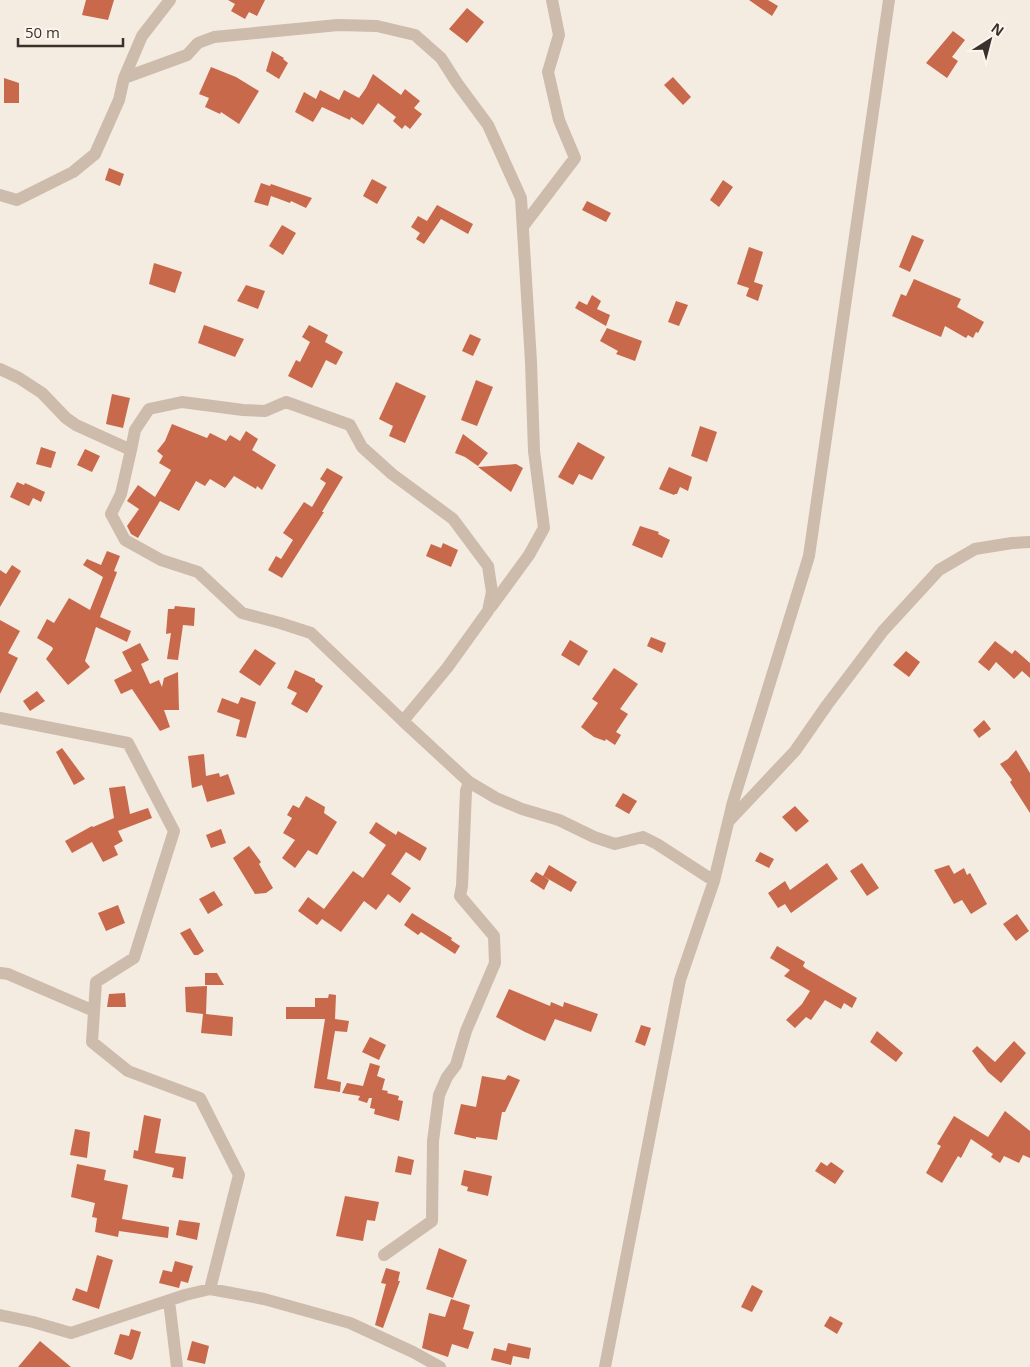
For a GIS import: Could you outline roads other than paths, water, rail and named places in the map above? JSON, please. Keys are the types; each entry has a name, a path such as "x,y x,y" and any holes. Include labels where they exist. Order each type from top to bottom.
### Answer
{"street":[{"path":"0,195 17,200 73,172 95,154 119,100 124,78 142,36 170,0"},
{"path":"524,225 575,158 558,120 548,72 559,35 552,0"},
{"path":"605,1367 680,980 714,881 727,823 808,556 890,0"},
{"path":"124,78 188,55 198,43 214,37 338,25 377,26 415,35 441,58 488,124 521,198 524,225 534,451 544,528 529,555 447,668 403,721"},
{"path":"0,369 19,378 42,393 76,426 131,450"},
{"path":"488,611 492,592 488,566 479,552 453,519 392,474 362,447 350,425 286,402 265,410 242,410 182,402 149,409 135,430 121,494 111,514 125,540 161,560 198,572 242,613 311,633 469,782 496,798 522,809 559,820 594,837 615,844 643,837 714,881"},
{"path":"727,823 795,751 882,631 939,570 974,549 1030,542"},
{"path":"0,718 128,743 174,831 134,958 96,982 92,1042 128,1071 200,1098 239,1175 210,1289"},
{"path":"384,1255 432,1221 433,1141 439,1095 456,1066 466,1031 495,963 494,936 460,896 466,791 469,782"},
{"path":"0,973 8,974 94,1011"},
{"path":"0,1315 71,1333 185,1295 210,1289 264,1299 350,1323 413,1352 440,1367"},
{"path":"169,1301 177,1367"}]}
